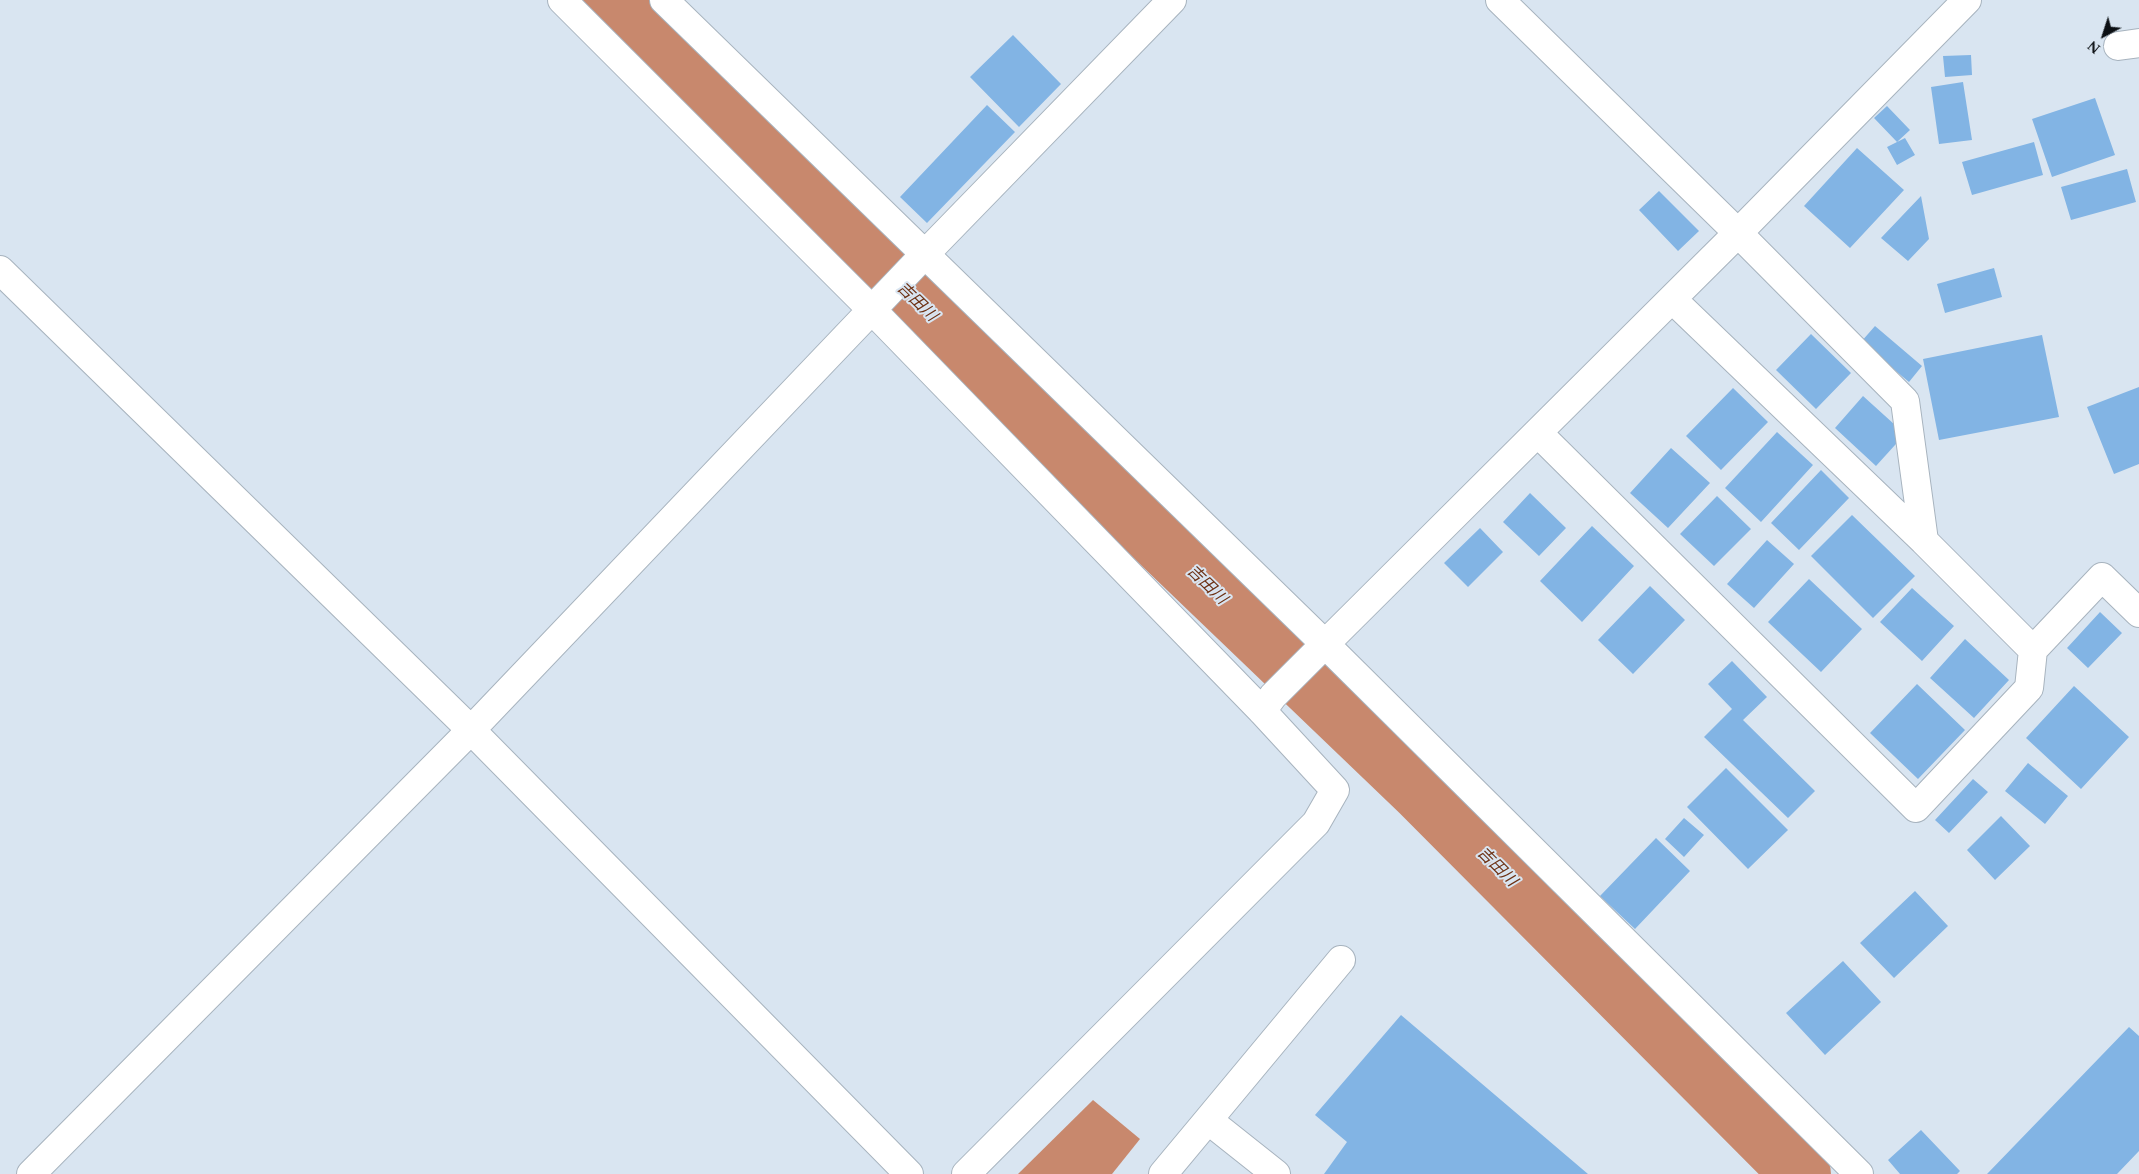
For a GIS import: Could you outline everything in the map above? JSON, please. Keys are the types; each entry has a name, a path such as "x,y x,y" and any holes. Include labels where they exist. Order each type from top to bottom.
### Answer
{"street":[{"path":"562,0 872,310 1262,711 1335,790 1316,823 966,1174"},
{"path":"664,0 1325,644 1859,1174"},
{"path":"31,1174 471,730 872,310 1172,0"},
{"path":"1500,0 1738,233 1905,401 1924,541"},
{"path":"1262,711 1273,696 1738,233 1967,0"},
{"path":"0,270 471,730 909,1174"},
{"path":"1672,299 1924,541 2033,650"},
{"path":"1538,433 1916,808 2029,688 2033,650 2102,577 2139,613"},
{"path":"1162,1174 1341,960"},
{"path":"1208,1120 1276,1174"}],"shaded area":[{"path":"1093,1100 1140,1139 1112,1174 1018,1174"}],"building":[{"path":"1013,35 1061,84 1019,127 970,77"},
{"path":"1971,55 1972,75 1945,77 1943,56"},
{"path":"1963,82 1972,140 1939,144 1931,87"},
{"path":"2095,98 2115,155 2052,177 2032,119"},
{"path":"987,105 1015,132 927,223 900,197"},
{"path":"1887,106 1910,130 1897,142 1874,118"},
{"path":"1905,138 1915,155 1897,165 1887,147"},
{"path":"2034,142 2043,175 1972,195 1962,162"},
{"path":"1857,148 1904,190 1850,248 1804,206"},
{"path":"2127,169 2136,202 2071,220 2061,187"},
{"path":"1659,191 1699,231 1678,251 1639,210"},
{"path":"1921,196 1929,239 1908,261 1881,238"},
{"path":"1994,268 2002,297 1945,313 1937,284"},
{"path":"1875,326 1922,366 1909,382 1861,342"},
{"path":"1811,334 1851,373 1816,409 1776,370"},
{"path":"2042,335 2059,417 1939,440 1923,359"},
{"path":"2139,387 2139,464 2114,474 2087,407"},
{"path":"1733,388 1768,422 1721,470 1686,436"},
{"path":"1863,396 1905,434 1876,466 1835,428"},
{"path":"1777,432 1813,465 1761,522 1725,488"},
{"path":"1671,448 1710,483 1668,528 1630,493"},
{"path":"1821,470 1849,498 1799,550 1771,523"},
{"path":"1530,493 1566,528 1539,556 1503,522"},
{"path":"1717,496 1751,529 1714,566 1680,534"},
{"path":"1852,515 1915,576 1873,618 1811,556"},
{"path":"1592,526 1634,566 1582,622 1540,581"},
{"path":"1480,528 1503,552 1468,587 1444,563"},
{"path":"1767,540 1794,564 1754,608 1727,584"},
{"path":"1809,579 1862,629 1821,672 1768,622"},
{"path":"1650,586 1685,620 1633,674 1598,640"},
{"path":"1912,588 1954,626 1922,661 1880,622"},
{"path":"2100,612 2122,633 2088,668 2067,648"},
{"path":"1965,639 2009,680 1974,718 1930,678"},
{"path":"1732,661 1767,697 1743,720 1815,791 1788,818 1704,737 1732,709 1708,684"},
{"path":"1917,684 1965,730 1918,779 1870,733"},
{"path":"2074,686 2129,737 2081,789 2026,738"},
{"path":"2028,763 2068,796 2045,824 2005,791"},
{"path":"1726,768 1788,830 1748,869 1687,807"},
{"path":"1973,779 1988,792 1949,833 1935,820"},
{"path":"2001,816 2030,846 1995,880 1967,850"},
{"path":"1684,818 1704,835 1684,857 1665,839"},
{"path":"1656,838 1690,871 1635,929 1600,896"},
{"path":"1915,891 1948,926 1894,978 1860,943"},
{"path":"1843,961 1881,1002 1825,1055 1786,1013"},
{"path":"1401,1015 1588,1174 1324,1174 1347,1142 1315,1115"},
{"path":"2129,1027 2139,1036 2139,1151 2117,1174 1987,1174"},
{"path":"1921,1130 1960,1171 1957,1174 1900,1174 1888,1160"}],"waterway":[{"name":"吉田川","path":"608,0 715,108 1130,513 1420,791 1801,1174"}]}
